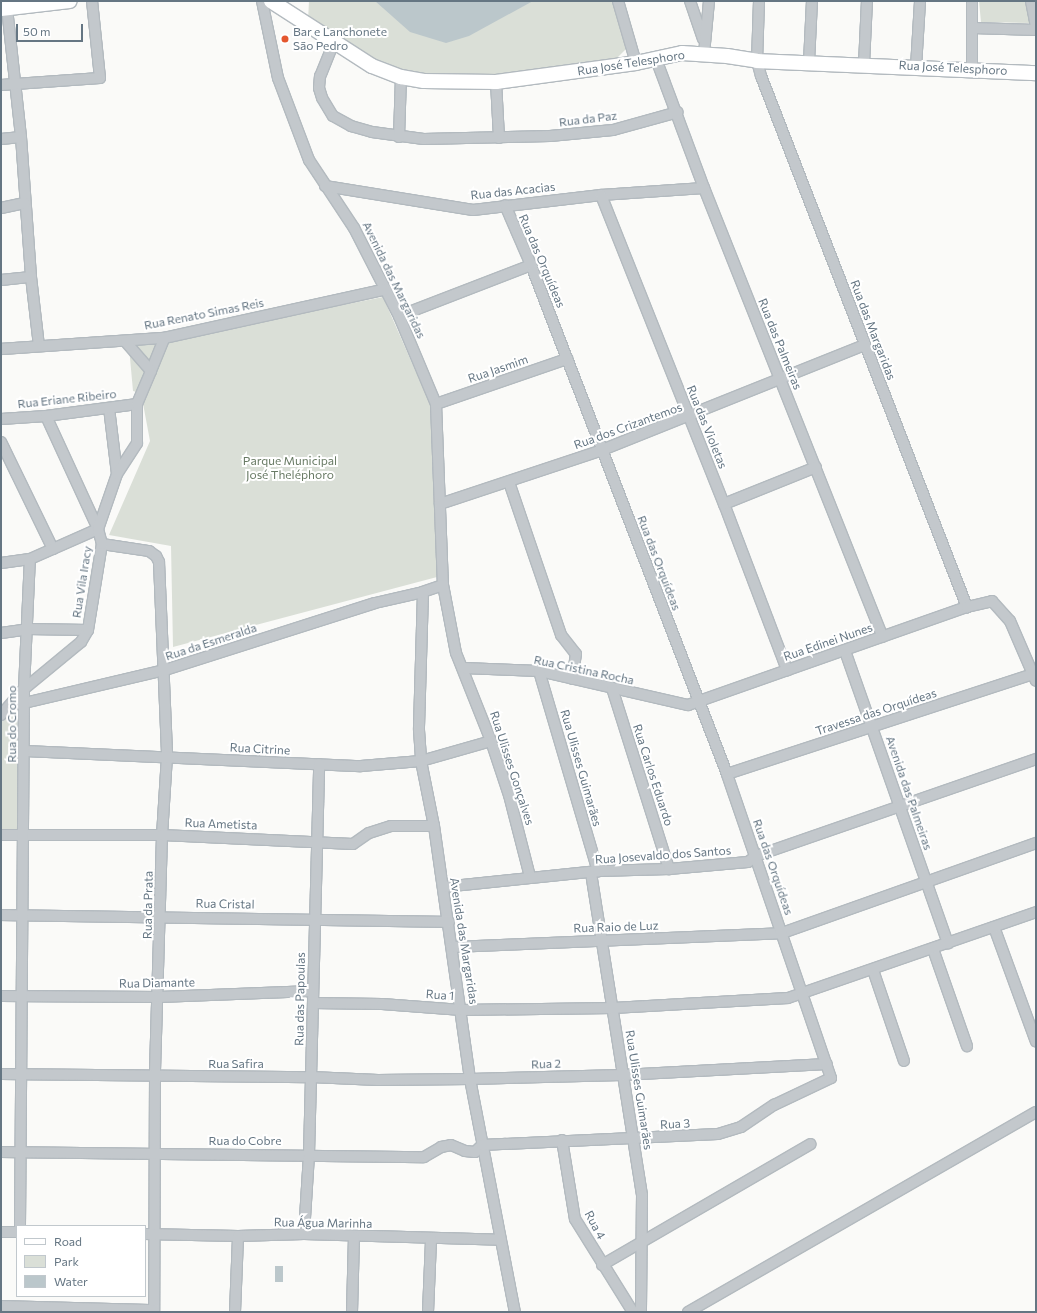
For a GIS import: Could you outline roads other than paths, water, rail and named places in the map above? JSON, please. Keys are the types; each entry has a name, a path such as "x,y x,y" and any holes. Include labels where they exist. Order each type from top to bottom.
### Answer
{"street":[{"path":"39,346 24,203 21,137 16,84 4,9 70,1"},
{"path":"1,85 100,78 92,1"},
{"name":"Avenida das Margaridas","path":"262,1 278,78 306,154 325,186 338,202 354,228 386,289 436,404 443,585 456,652 464,668"},
{"name":"Rua José Telesphoro","path":"271,1 372,66 401,77 424,81 496,82 636,63 703,48 757,61 864,64 972,71 1036,73"},
{"path":"618,1 636,63"},
{"path":"690,1 703,48"},
{"path":"703,48 709,1"},
{"name":"Rua das Margaridas","path":"759,1 757,61 761,76 967,607"},
{"path":"809,62 812,1"},
{"path":"864,64 867,1"},
{"path":"916,67 920,1"},
{"path":"972,1 972,71"},
{"path":"1031,1 1036,26"},
{"path":"973,28 1036,30"},
{"name":"Rua da Paz","path":"334,42 319,82 322,98 330,112 351,126 399,137 499,138 613,130 678,112"},
{"name":"Rua das Palmeiras","path":"656,59 678,112 704,188 883,637"},
{"path":"399,137 401,77"},
{"path":"496,82 499,138"},
{"path":"1,139 21,137"},
{"name":"Rua das Acacias","path":"325,186 473,210 505,205 601,195 704,188"},
{"name":"Rua das Violetas","path":"601,195 724,504 787,670"},
{"path":"1,208 24,203"},
{"name":"Rua das Orquídeas","path":"505,205 531,265 698,703 727,774 831,1078"},
{"path":"399,316 531,265"},
{"path":"1,280 31,277"},
{"name":"Rua Renato Simas Reis","path":"1,349 126,342 164,338 386,289"},
{"path":"1,563 30,559 98,529 117,474 137,442 137,404 164,338"},
{"path":"126,342 151,371"},
{"name":"Rua dos Crizantemos","path":"440,504 602,450 689,417 865,345"},
{"name":"Rua Jasmim","path":"436,404 567,359"},
{"name":"Rua Eriane Ribeiro","path":"1,419 46,416 137,404"},
{"path":"109,408 117,474"},
{"name":"Rua Vila Iracy","path":"46,416 98,529 102,544 88,630"},
{"path":"1,442 53,549"},
{"path":"724,504 816,467"},
{"path":"509,482 561,635 576,654 572,679"},
{"name":"Rua da Prata","path":"102,544 149,551 156,556 159,562 165,670 167,756 162,835 159,997 155,1076 155,1154 149,1234 154,1311"},
{"name":"Rua do Cromo","path":"20,1225 20,1152 24,997 24,689 28,629 30,559"},
{"path":"422,592 443,585"},
{"name":"Avenida das Margaridas","path":"422,592 419,730 421,760 434,826 449,922 462,1010 470,1079 515,1312"},
{"name":"Rua da Esmeralda","path":"4,712 25,702 165,670 375,603 422,592"},
{"name":"Rua Edinei Nunes","path":"698,703 967,607 992,601 1002,609 1010,620 1035,678"},
{"path":"1,633 28,629 88,630 81,642 24,689 4,712"},
{"name":"Avenida das Palmeiras","path":"845,651 948,944"},
{"name":"Rua Cristina Rocha","path":"464,668 539,671 688,705 698,703"},
{"name":"Rua Ulisses Gonçalves","path":"464,668 492,741 530,877"},
{"name":"Rua Ulisses Guimarães","path":"539,671 595,872 602,941 622,1075 635,1139 642,1195 641,1312"},
{"name":"Travessa das Orquídeas","path":"727,774 872,726 1035,678"},
{"name":"Rua Carlos Eduardo","path":"612,688 669,870"},
{"name":"Rua Citrine","path":"25,751 167,756 361,766 421,760 492,741"},
{"name":"Rua Josevaldo dos Santos","path":"443,887 530,877 595,872 669,870 748,862 756,856 1036,759"},
{"name":"Rua das Papoulas","path":"304,1234 312,1077 319,764"},
{"name":"Rua Ametista","path":"1,835 162,835 318,841 352,844 369,833 390,826 434,826"},
{"name":"Rua Raio de Luz","path":"452,947 782,933 1036,843"},
{"name":"Rua 1","path":"313,1003 382,1004 462,1010 613,1008 788,998 803,995 1036,912"},
{"name":"Rua Cristal","path":"1,914 315,918 449,922"},
{"path":"994,927 1036,1042"},
{"path":"933,948 967,1046"},
{"path":"873,970 904,1060"},
{"name":"Rua Diamante","path":"1,996 159,997 313,991"},
{"name":"Rua 2","path":"470,1079 622,1075 827,1064"},
{"name":"Rua Safira","path":"1,1074 312,1077 378,1080 470,1079"},
{"name":"Rua 3","path":"482,1145 562,1140 635,1139 718,1134 731,1131 774,1105 831,1078"},
{"path":"688,1312 1036,1112"},
{"name":"Rua 4","path":"562,1140 575,1219 633,1312"},
{"path":"602,1264 811,1144"},
{"name":"Rua do Cobre","path":"1,1152 309,1154 424,1157 440,1147 451,1145 465,1151 475,1152 482,1145"},
{"path":"1,1232 16,1232"},
{"name":"Rua Água Marinha","path":"149,1234 238,1236 304,1234 354,1237 501,1240"},
{"path":"236,1312 238,1236"},
{"path":"352,1312 354,1237"},
{"path":"428,1312 431,1239"},
{"path":"1,1306 20,1305 154,1311"}],"water":[{"path":"375,1 533,1 469,36 446,43 410,32"},
{"path":"275,1266 283,1266 283,1282 275,1282"}],"place":[{"name":"Bar e Lanchonete São Pedro","path":"285,39"}],"park label":[{"name":"Parque Municipal José Theléphoro","path":"290,468"}]}
